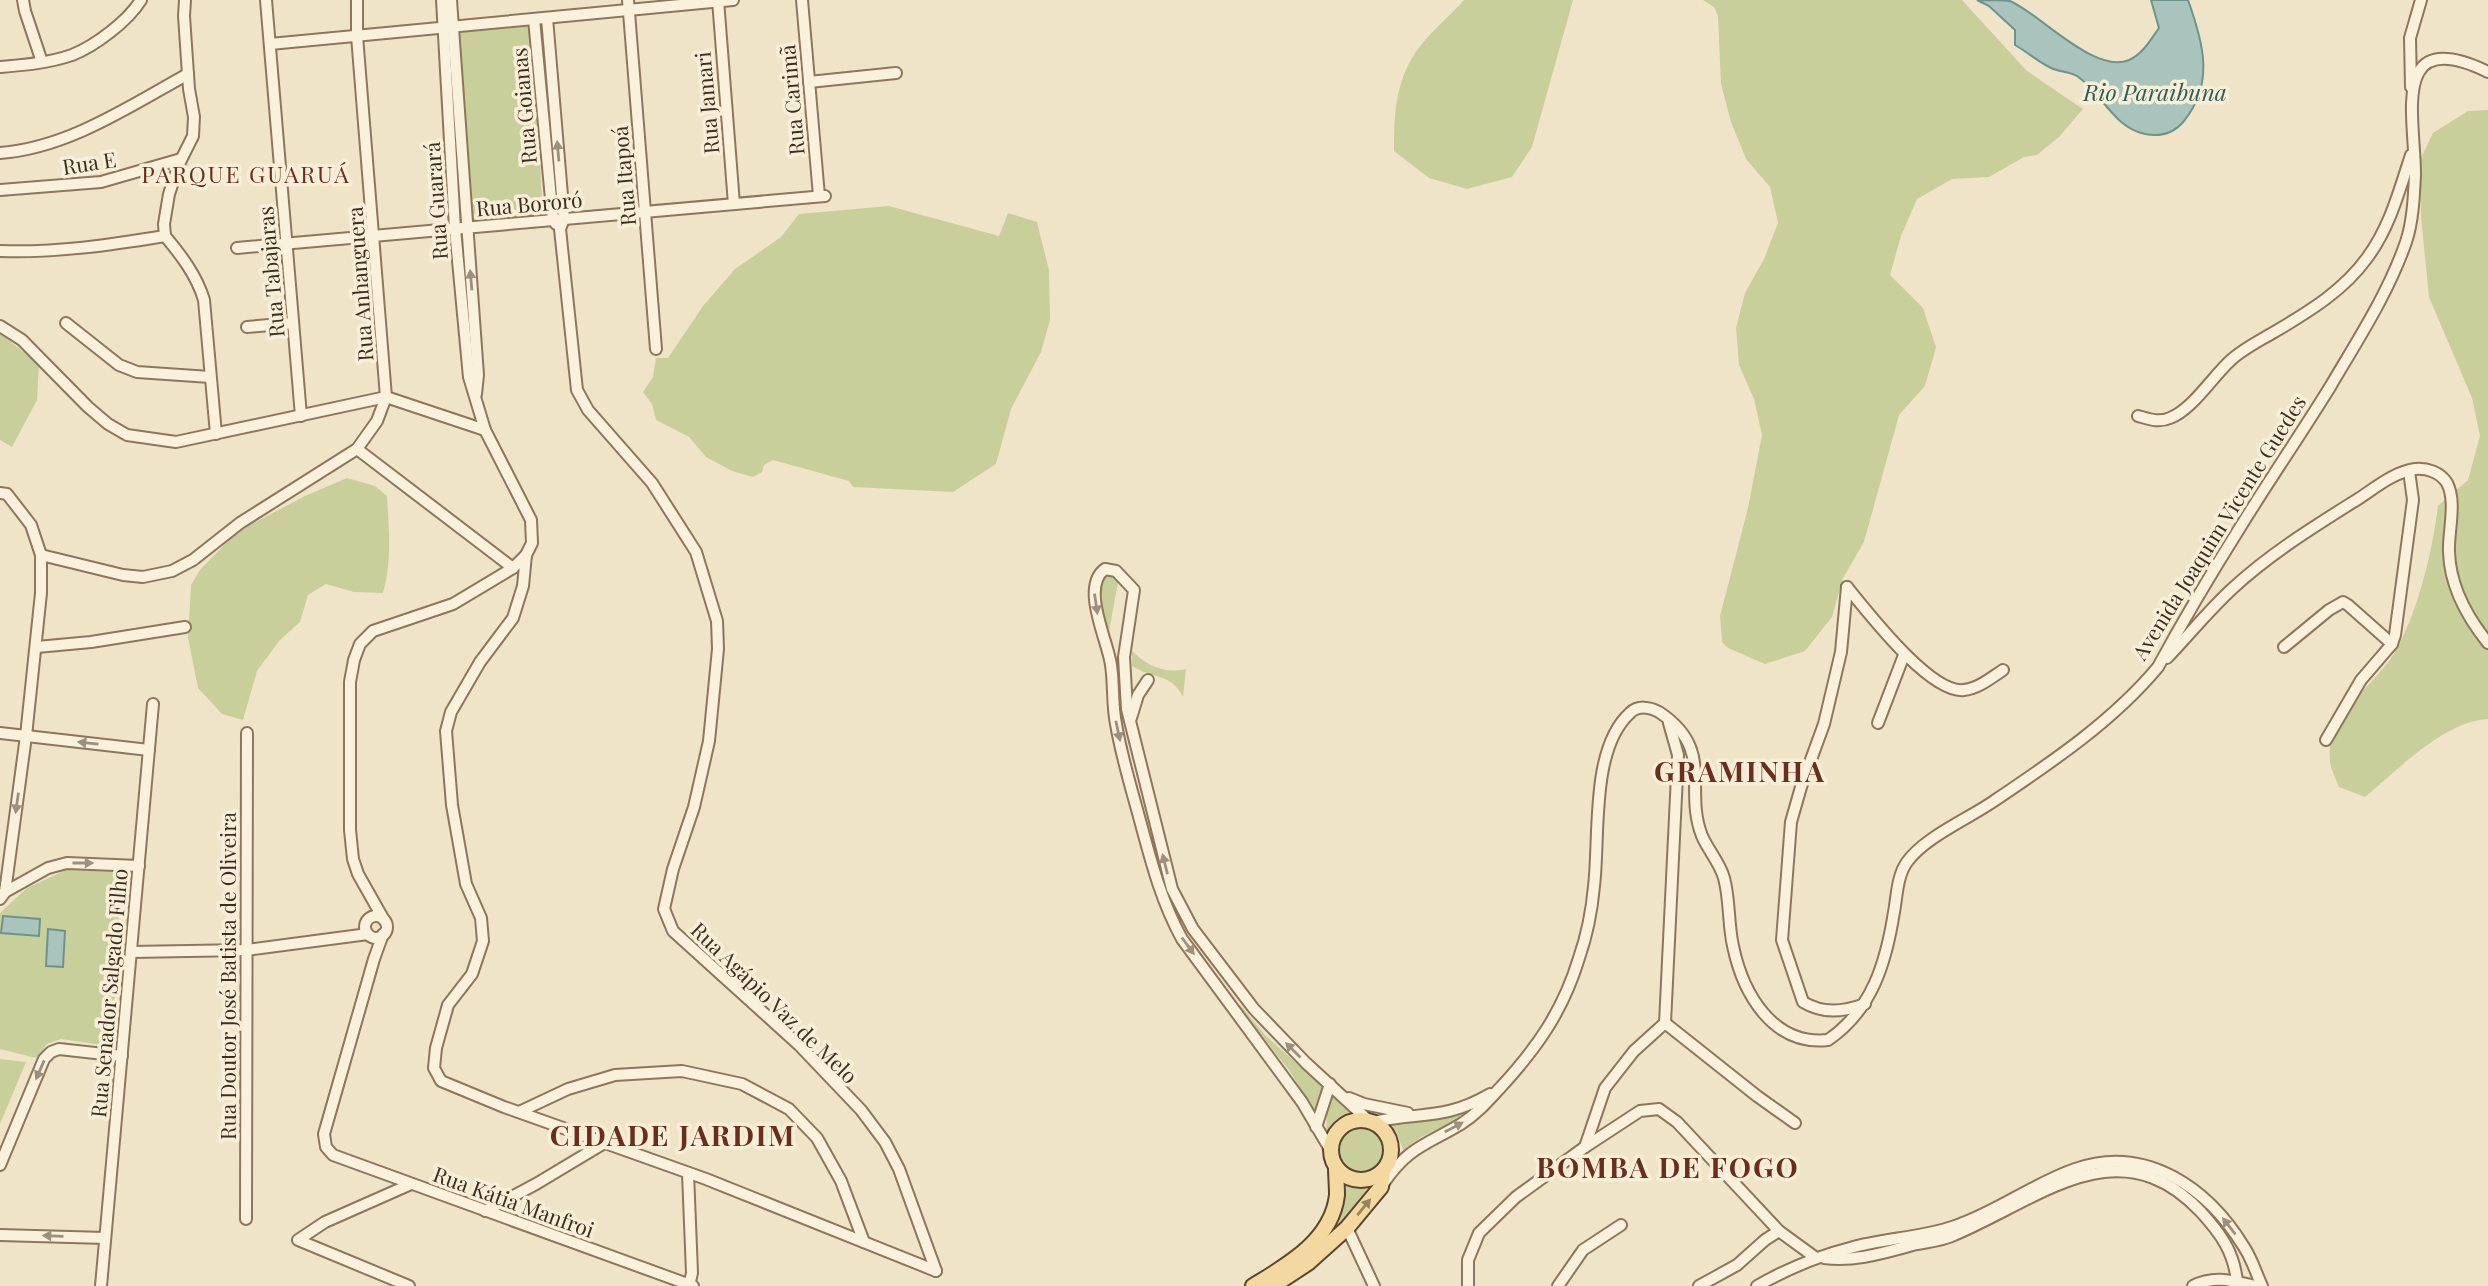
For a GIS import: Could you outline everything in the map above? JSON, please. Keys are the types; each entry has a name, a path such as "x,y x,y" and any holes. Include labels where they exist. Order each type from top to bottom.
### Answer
{"main road":[{"path":"1253,1286 1304,1253 1326,1225 1336,1195 1336,1167 1331,1151 1336,1133 1350,1122 1371,1121 1386,1133 1390,1141 1391,1150 1381,1186 1347,1228 1308,1263 1273,1286"},
{"path":"1319,1133 1328,1154 1332,1184 1326,1225"},
{"path":"1336,1167 1342,1174 1360,1180 1370,1179 1384,1169"}],"street":[{"path":"23,0 42,62"},
{"path":"0,67 72,55 122,22 141,0"},
{"path":"185,0 188,74 194,117 193,136 181,159 169,194 164,236 188,266 200,287 206,314 216,434"},
{"name":"Rua Tabajaras","path":"266,0 301,416"},
{"name":"Rua Anhanguera","path":"356,0 386,397"},
{"name":"Rua Guarará","path":"442,0 448,27 470,333 478,375 475,397 485,430 531,520 532,543 526,555 523,586 513,618 480,662 451,712 446,732 456,831 466,884 481,918 483,941 472,974 448,1005 436,1048 434,1068 441,1081 519,1112"},
{"name":"Rua Guarará","path":"448,27 451,0"},
{"path":"270,44 547,18 629,5 733,0"},
{"name":"Rua Carimã","path":"802,0 822,196"},
{"name":"Avenida Joaquim Vicente Guedes","path":"1668,720 1689,744 1695,762 1701,835 1723,876 1733,947 1749,994 1767,1020 1792,1037 1828,1040 1840,1032 1865,1004 1889,942 1900,876 1913,855 1994,801 2113,715 2158,667 2241,524 2294,446 2347,358 2385,290 2408,238 2415,173 2410,38 2421,0"},
{"name":"Rua Jamari","path":"718,1 734,204"},
{"name":"Rua Itapoá","path":"629,5 656,349"},
{"name":"Rua Goianas","path":"547,18 559,223"},
{"name":"Rua Goianas","path":"534,19 576,390 588,410 652,483 690,543 707,583 717,621 718,649 709,741 694,807 673,869 664,909"},
{"path":"2411,91 2421,70 2435,59 2457,59 2488,72"},
{"path":"0,153 78,133 188,74"},
{"path":"809,82 896,74"},
{"path":"2138,416 2158,421 2181,412 2232,359 2302,316 2338,290 2365,261 2390,220 2413,149"},
{"name":"Rua E","path":"0,190 101,182 181,159"},
{"name":"Rua Bororó","path":"237,248 461,228 559,223 822,196"},
{"path":"0,251 44,252 164,236"},
{"path":"66,323 119,365 137,372 210,377"},
{"path":"247,327 293,323"},
{"path":"0,326 22,340 98,415 127,435 176,442 386,397 485,430"},
{"path":"41,555 123,575 143,577 172,571 193,560 240,523 357,449 377,421 386,397"},
{"path":"357,449 513,568"},
{"path":"2158,667 2232,589 2282,548 2381,484 2409,471 2422,469 2441,476 2449,488 2449,555 2453,580 2469,617 2488,643"},
{"path":"2326,740 2361,680 2392,643 2398,619 2413,500 2409,471"},
{"path":"0,493 7,494 31,525 41,555 37,647 3,896"},
{"path":"131,952 246,950 375,935 387,926 373,896 358,874 353,859 350,830 350,682 354,660 360,644 373,631 453,604 513,568 526,555"},
{"path":"1331,1151 1302,1102 1182,939 1166,911 1156,883 1115,722 1111,664 1095,606 1095,589 1100,573 1110,569 1124,578 1134,590 1124,669 1127,709 1172,889 1190,923 1254,1009 1306,1063 1371,1121 1427,1116 1472,1104 1498,1089"},
{"path":"1865,1004 1830,1011 1817,1010 1803,1002 1782,940 1791,822 1824,724 1841,652 1847,587 1905,655 1945,685 1958,690 1982,684 2003,670"},
{"path":"2284,647 2329,610 2343,602 2392,643"},
{"path":"37,647 91,642 185,626"},
{"path":"1878,723 1905,655"},
{"path":"1111,664 1124,669"},
{"path":"1133,735 1133,709 1148,680"},
{"name":"Rua Senador Salgado Filho","path":"101,1286 153,704"},
{"path":"1384,1169 1424,1142 1462,1123 1483,1107 1519,1069 1546,1032 1580,958 1594,886 1603,765 1616,731 1630,712 1648,707 1668,720 1678,755 1665,1023 1634,1051 1605,1088 1585,1147"},
{"path":"0,733 149,750"},
{"name":"Rua Doutor José Batista de Oliveira","path":"246,1219 247,733"},
{"path":"3,896 48,868 67,863 139,866"},
{"path":"373,896 370,918 365,925 375,935"},
{"name":"Rua Agápio Vaz de Melo","path":"664,909 673,931 799,1045 861,1110 885,1142 899,1169 936,1271 864,1242"},
{"path":"370,918 376,916 384,920"},
{"name":"Rua Kátia Manfroi","path":"375,935 374,959 324,1134 326,1147 333,1155 690,1286"},
{"path":"1665,1023 1795,1123"},
{"path":"0,1165 44,1059 51,1052 59,1049 122,1056"},
{"path":"519,1112 568,1089 615,1075 682,1071 742,1084 789,1109 817,1138 842,1181 864,1242"},
{"path":"1319,1133 1330,1084"},
{"path":"1343,1096 1364,1104 1427,1116"},
{"path":"1468,1286 1468,1260 1479,1233 1516,1197 1640,1111 1659,1109 1677,1122 1779,1231 1818,1258 1852,1260 1951,1237 2082,1176 2121,1170 2155,1177 2186,1197 2230,1250 2235,1262 2237,1282"},
{"path":"519,1112 606,1142 864,1242"},
{"path":"485,1211 606,1142"},
{"path":"1381,1186 1404,1157"},
{"path":"1757,1286 1818,1258 1852,1247 1955,1226 2074,1169 2104,1161 2118,1161 2150,1166 2185,1183 2199,1195 2227,1222 2246,1249 2262,1286"},
{"path":"688,1173 692,1273 690,1286"},
{"path":"401,1285 298,1240 325,1222 411,1184"},
{"path":"1558,1286 1583,1250 1622,1225"},
{"path":"1347,1228 1374,1286"},
{"path":"1699,1286 1737,1265 1779,1231"},
{"path":"0,1235 105,1238"},
{"path":"1772,1278 1782,1286"},
{"path":"2193,1286 2206,1279 2255,1286"}],"green space":[{"path":"1464,0 1573,0 1532,147 1512,177 1467,189 1429,178 1394,151 1396,106 1408,65 1426,39"},
{"path":"1703,0 1962,0 2027,71 2083,109 2060,136 2037,155 2024,157 1989,177 1952,179 1917,199 1901,236 1890,275 1923,308 1936,347 1925,386 1899,415 1864,542 1843,578 1832,617 1805,651 1765,664 1728,648 1722,642 1720,616 1748,508 1762,435 1754,399 1739,365 1736,328 1745,293 1764,259 1778,223 1770,187 1746,159 1731,122 1721,84 1718,16 1714,7"},
{"path":"532,22 543,217 469,227 456,28"},
{"path":"2488,110 2488,719 2471,722 2438,737 2365,797 2339,787 2332,771 2331,744 2336,728 2344,713 2379,674 2399,645 2424,577 2438,506 2468,480 2480,436 2472,398 2429,297 2421,217 2420,160 2433,133 2468,111"},
{"path":"889,206 999,236 1008,213 1037,222 1049,270 1050,320 1041,352 1011,409 996,464 953,492 853,487 849,481 773,460 753,477 732,471 706,457 689,437 656,420 652,404 643,392 653,377 656,358 668,358 703,306 735,269 781,237 799,214"},
{"path":"0,333 39,365 37,400 12,447 0,440"},
{"path":"347,478 375,486 387,496 389,557 383,593 354,592 326,584 308,595 300,622 280,640 257,671 243,720 222,714 198,688 188,638 191,585 200,570 230,539 246,527 305,496"},
{"path":"1109,575 1118,582 1109,632 1102,611 1100,590 1104,576"},
{"path":"1132,651 1157,668 1186,669 1183,697 1167,680 1132,666"},
{"path":"66,870 122,872 112,1039 102,1045 61,1039 47,1044 36,1058 0,1049 0,913 27,888"},
{"path":"1240,1005 1266,1036 1323,1087 1314,1110 1289,1070 1238,1006"},
{"path":"0,1059 26,1062 0,1124"},
{"path":"1333,1095 1355,1111 1346,1114 1326,1131 1327,1114"},
{"path":"1461,1114 1460,1118 1421,1137 1403,1150 1396,1131 1389,1124 1445,1119"},
{"path":"1361,1123 1379,1130 1386,1148 1379,1166 1361,1173 1343,1166 1336,1148 1343,1130"},
{"path":"1340,1183 1355,1187 1374,1183 1340,1226 1308,1254"}],"water":[{"name":"Rio Paraibuna","path":"1977,0 2010,1 2084,51 2100,59 2115,62 2129,60 2138,54 2159,28 2151,0 2188,0 2202,47 2203,62 2200,92 2194,107 2176,129 2166,133 2151,135 2134,130 2116,117 2077,76 2051,68 2015,45 2015,30 1989,6"},
{"path":"3,916 40,919 39,936 1,933"},
{"path":"48,929 65,931 63,967 46,966"}],"district":[{"name":"PARQUE GUARUÁ","path":"246,173"},
{"name":"GRAMINHA","path":"1740,770"},
{"name":"CIDADE JARDIM","path":"673,1134"},
{"name":"BOMBA DE FOGO","path":"1668,1166"}]}
